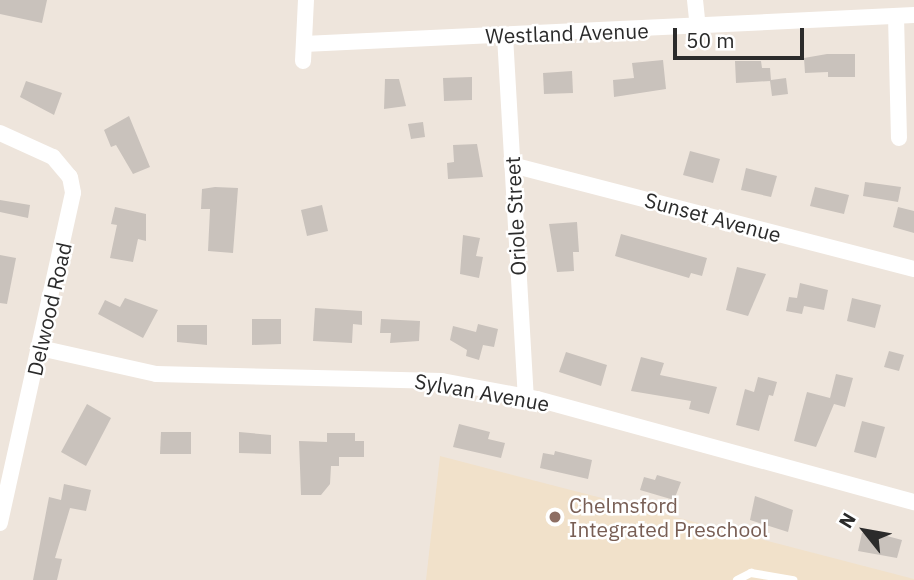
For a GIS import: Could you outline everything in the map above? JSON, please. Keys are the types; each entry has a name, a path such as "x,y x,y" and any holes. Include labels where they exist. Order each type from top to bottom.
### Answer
{"street":[{"path":"303,61 306,0"},
{"path":"695,0 698,28"},
{"name":"Westland Avenue","path":"304,44 698,28 914,15"},
{"path":"896,16 899,138"},
{"name":"Oriole Street","path":"505,36 526,397"},
{"name":"Delwood Road","path":"0,133 40,149 70,177 71,213 0,523"},
{"name":"Sunset Avenue","path":"512,165 914,269"},
{"name":"Sylvan Avenue","path":"40,348 156,374 442,381 526,397 914,502"}],"lane":[{"path":"737,580 751,573 793,580"}],"shaded area":[{"name":"Chelmsford Integrated Preschool","path":"440,456 914,579 914,580 426,580"}],"building":[{"path":"0,0 47,0 42,23 0,14"},
{"path":"827,54 855,54 855,77 828,77 828,72 805,73 804,58"},
{"path":"663,60 666,89 614,97 613,80 634,78 632,63"},
{"path":"735,61 761,61 762,68 770,68 771,80 786,78 788,94 772,96 770,81 736,83"},
{"path":"572,71 573,93 544,94 543,73"},
{"path":"472,77 472,100 444,101 443,78"},
{"path":"385,79 399,79 406,106 384,109"},
{"path":"26,81 62,93 54,115 20,97"},
{"path":"129,116 150,167 133,174 116,145 111,147 104,130"},
{"path":"423,122 425,137 411,139 408,124"},
{"path":"477,144 483,177 448,179 447,163 454,162 453,145"},
{"path":"690,151 720,159 713,183 683,175"},
{"path":"746,168 777,176 771,197 741,190"},
{"path":"865,182 901,187 898,202 863,196"},
{"path":"815,187 849,195 844,214 810,206"},
{"path":"238,188 233,253 208,251 210,209 201,209 202,189"},
{"path":"0,200 30,205 28,218 0,212"},
{"path":"322,205 328,231 307,236 301,210"},
{"path":"115,207 146,214 146,241 138,239 133,262 110,258 117,225 111,224"},
{"path":"898,207 914,211 914,233 893,227"},
{"path":"577,222 579,252 573,252 574,271 557,272 549,224"},
{"path":"621,234 707,258 702,276 691,273 689,278 615,256"},
{"path":"463,235 480,238 476,256 483,257 479,278 460,274"},
{"path":"0,255 16,258 7,304 0,303"},
{"path":"737,267 766,274 748,316 726,310"},
{"path":"800,283 828,290 824,310 804,306 802,314 786,311 789,297 797,298"},
{"path":"125,298 158,310 143,338 98,314 105,300 120,307"},
{"path":"852,298 881,305 875,328 847,321"},
{"path":"315,308 362,311 362,325 353,324 352,343 313,341"},
{"path":"252,319 281,319 281,344 252,345"},
{"path":"381,319 420,321 419,341 390,343 391,333 380,333"},
{"path":"478,324 498,329 494,347 483,345 479,360 466,356 467,350 450,340 453,326 476,332"},
{"path":"177,325 207,325 207,345 177,342"},
{"path":"889,351 904,355 899,371 884,367"},
{"path":"566,352 607,365 601,386 559,372"},
{"path":"641,357 664,363 660,375 717,387 709,414 689,409 691,401 631,391"},
{"path":"836,374 853,378 845,407 834,404 816,447 794,441 807,392 830,398"},
{"path":"758,377 777,382 773,396 769,395 759,431 736,425 745,389 754,392"},
{"path":"87,404 111,418 86,466 61,452"},
{"path":"862,421 885,427 876,458 854,452"},
{"path":"459,424 490,432 488,439 505,443 501,458 453,447"},
{"path":"161,432 191,432 191,454 160,454"},
{"path":"239,432 271,435 271,454 239,453"},
{"path":"327,433 355,433 355,441 364,441 364,457 339,457 339,466 331,466 330,484 321,495 301,495 299,441 327,442"},
{"path":"555,451 592,460 588,479 540,468 543,453 554,455"},
{"path":"657,475 681,482 674,500 640,490 644,477 655,480"},
{"path":"64,484 91,490 86,511 70,508 55,558 62,559 57,580 33,580 49,497 61,500"},
{"path":"755,496 793,510 788,532 750,520"},
{"path":"872,532 902,540 897,558 858,551 862,533"}],"place":[{"name":"Chelmsford Integrated Preschool","path":"555,517"}]}
